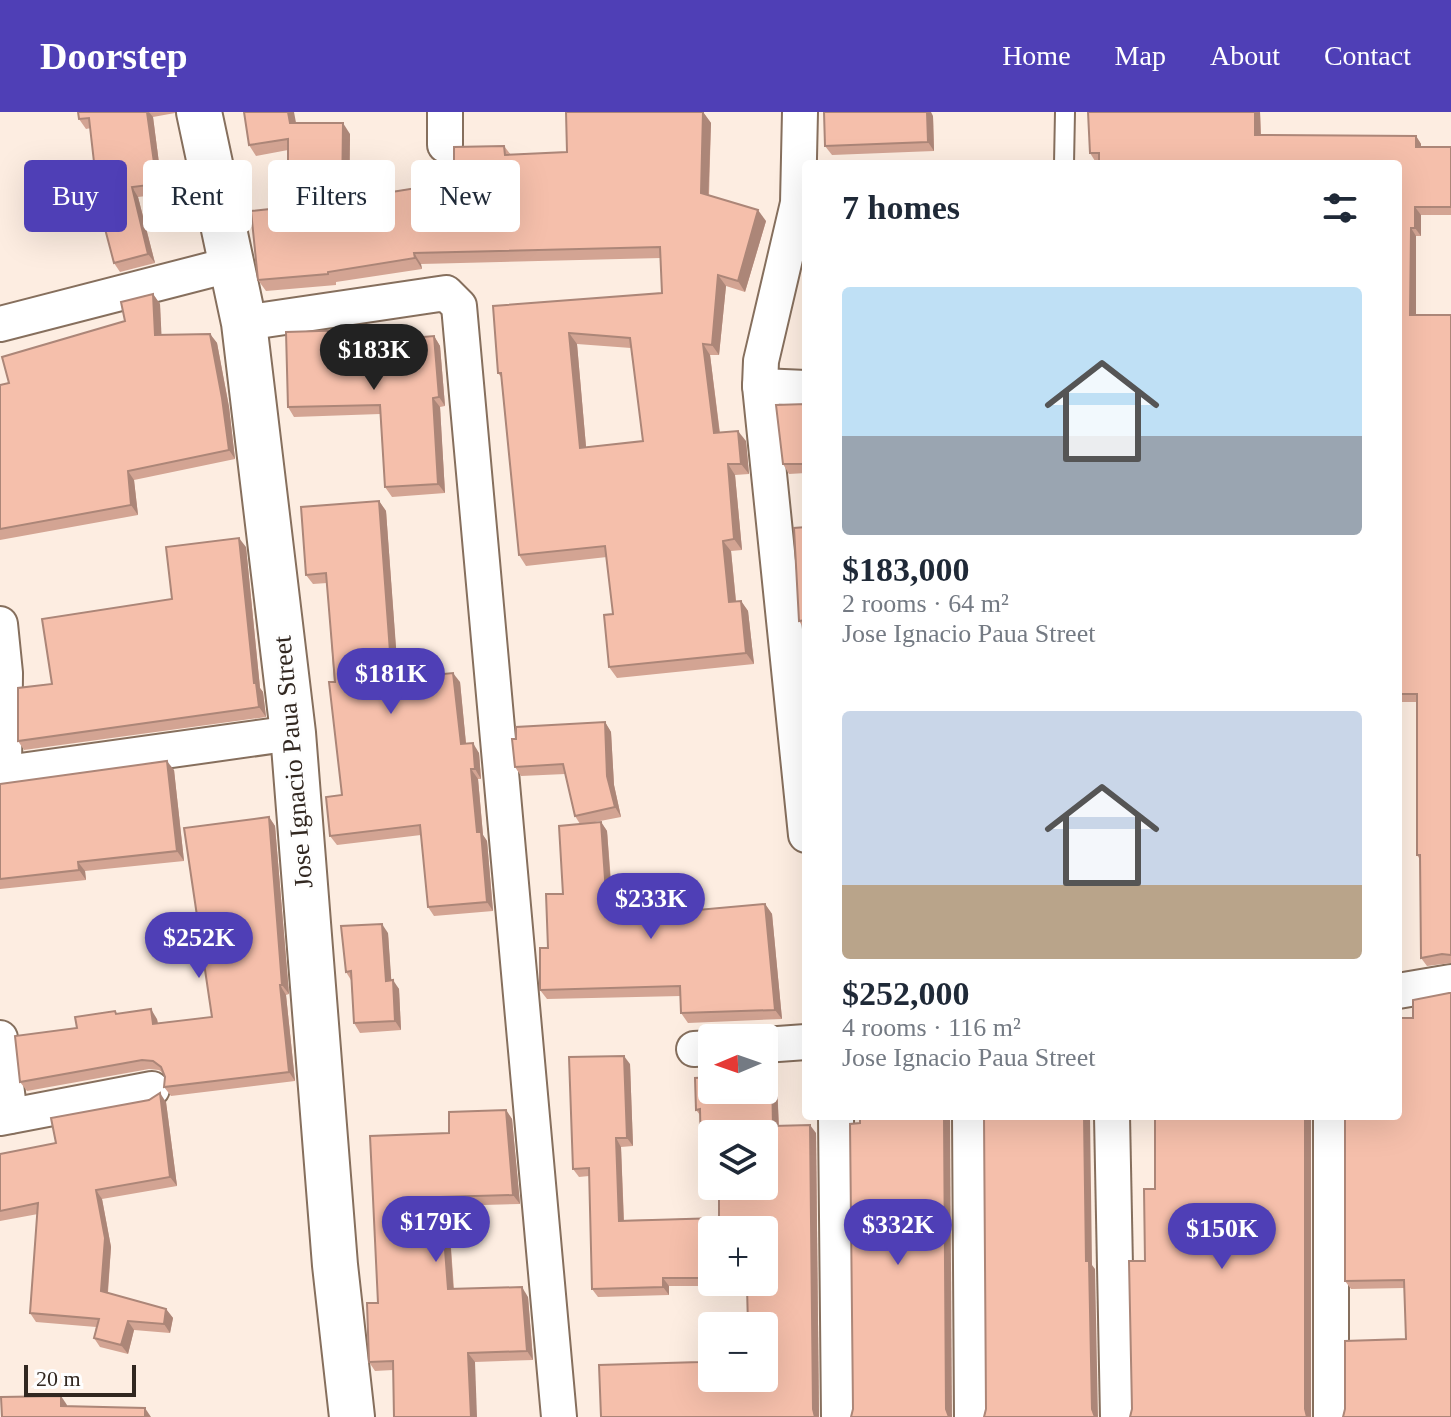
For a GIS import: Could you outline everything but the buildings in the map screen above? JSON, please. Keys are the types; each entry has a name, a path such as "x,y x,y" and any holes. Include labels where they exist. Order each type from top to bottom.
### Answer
{"street":[{"name":"Jose Ignacio Paua Street","path":"199,112 244,323 293,733 335,1265 352,1417"},
{"path":"800,112 798,203 761,361 760,386 802,785"},
{"path":"0,324 233,264"},
{"path":"244,323 446,293 459,306 559,1417"},
{"path":"760,386 802,388"},
{"path":"0,624 5,673 2,773 293,733"},
{"path":"1402,990 1451,982"},
{"path":"0,1038 5,1117 152,1089"},
{"path":"778,1044 802,1042"},
{"path":"836,1120 839,1417"},
{"path":"970,1120 972,1417"},
{"path":"1112,1120 1118,1417"},
{"path":"1331,1120 1331,1417"}],"lane":[{"path":"1064,160 1065,112"}]}
